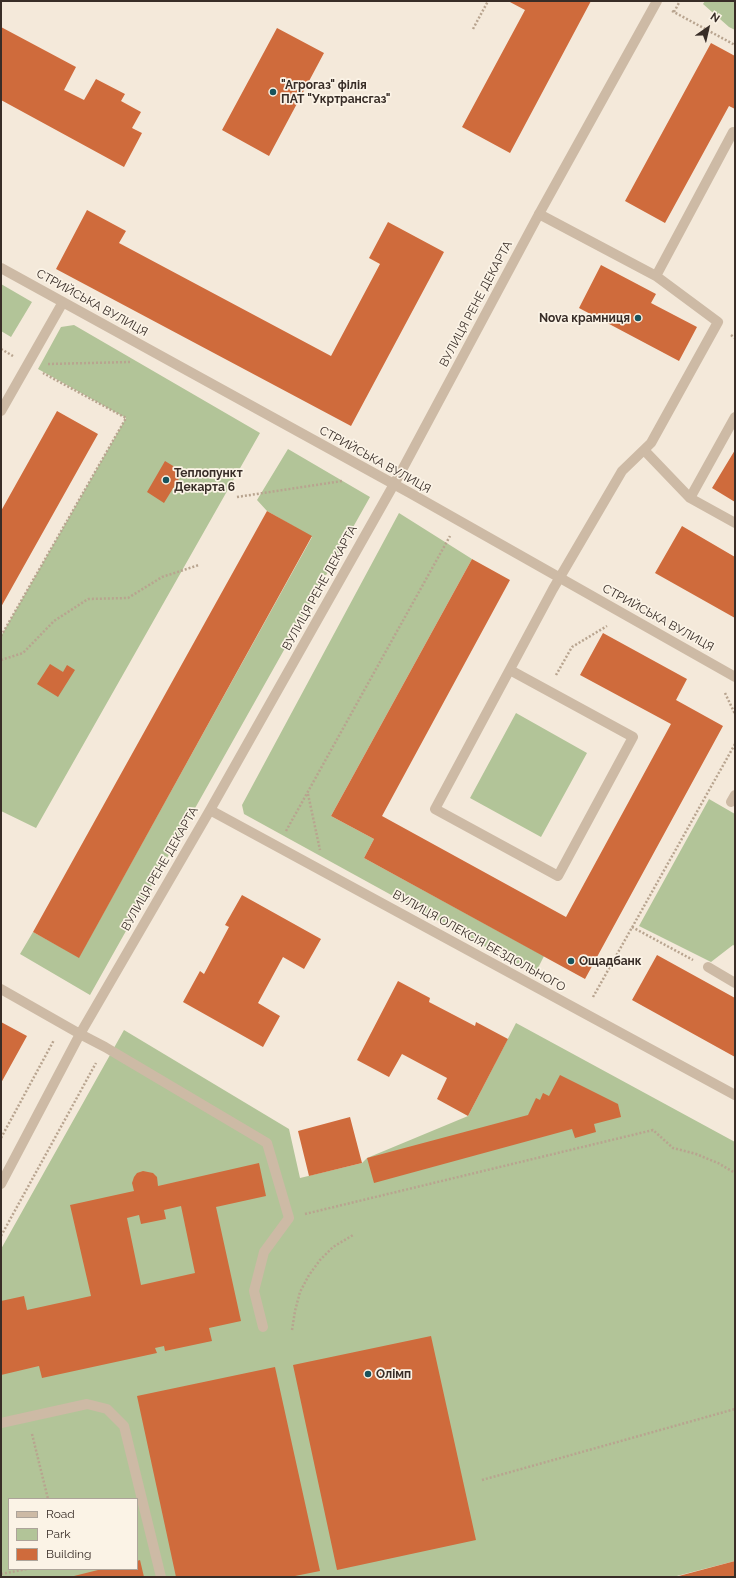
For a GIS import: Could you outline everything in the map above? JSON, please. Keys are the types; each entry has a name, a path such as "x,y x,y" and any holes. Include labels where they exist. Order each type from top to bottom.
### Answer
{"street":[{"name":"ВУЛИЦЯ РЕНЕ ДЕКАРТА","path":"1,1184 80,1034 210,810 393,484 656,2"},
{"path":"656,276 733,132 735,133"},
{"path":"510,670 633,737 558,876 435,809 510,670 560,578 622,471 651,443 718,322 656,276 539,214"},
{"name":"СТРИЙСЬКА ВУЛИЦЯ","path":"1,268 393,484 735,677"},
{"path":"1,411 63,302"},
{"path":"690,498 735,416"},
{"path":"644,450 690,498 735,523"},
{"name":"ВУЛИЦЯ ОЛЕКСІЯ БЕЗДОЛЬНОГО","path":"210,810 735,1095"},
{"path":"708,967 735,983"},
{"path":"1,989 105,1047 267,1142 289,1218 264,1252 254,1291 263,1327"},
{"path":"1,1423 87,1404 107,1409 124,1426 161,1577"}],"path":[{"path":"473,29 488,1"},
{"path":"674,12 680,1"},
{"path":"656,2 735,45"},
{"path":"28,364 135,362"},
{"path":"1,636 126,418 28,364"},
{"path":"237,497 342,480"},
{"path":"278,846 452,532"},
{"path":"1,660 23,653 54,621 88,599 128,598 162,576 199,565"},
{"path":"554,680 572,647 613,622"},
{"path":"724,689 735,714"},
{"path":"584,1013 735,744"},
{"path":"307,794 326,872"},
{"path":"632,927 708,967"},
{"path":"1,1138 62,1024"},
{"path":"1,1236 105,1047"},
{"path":"289,1218 653,1130 673,1148 696,1154 718,1163 735,1173"},
{"path":"292,1330 298,1298 308,1275 333,1247 353,1235"},
{"path":"482,1480 735,1409"},
{"path":"28,1417 48,1498"},
{"path":"1,1574 22,1570"}],"green space":[{"path":"705,1 735,1 735,30 729,27 703,4"},
{"path":"1,284 32,302 11,337 1,331"},
{"path":"74,325 260,433 36,828 1,811 1,636 126,418 38,369 61,327"},
{"path":"288,449 370,497 90,995 20,954 33,932 79,957 312,537 267,511 257,500"},
{"path":"399,513 472,559 331,816 374,839 364,858 544,956 535,974 244,814 242,805"},
{"path":"516,713 587,753 541,837 470,798"},
{"path":"709,799 735,814 735,946 733,945 711,962 639,926"},
{"name":"Олімп","path":"516,1023 735,1142 735,1561 673,1577 1,1577 1,1249 124,1030 289,1129 300,1178 362,1163 367,1158 468,1116"}],"building":[{"path":"508,1 591,1 510,153 462,127 525,10"},
{"path":"1,27 76,67 64,90 84,100 96,79 125,94 121,101 141,112 132,128 142,133 124,167 1,100"},
{"name":"\"Агрогаз\" філія ПАТ \"Укртрансгаз\"","path":"277,28 324,53 269,156 222,130"},
{"path":"711,43 735,56 735,109 729,106 665,223 625,201"},
{"path":"87,210 126,231 119,243 331,356 380,264 369,258 388,222 444,252 351,426 56,269"},
{"name":"Nova крамниця","path":"601,265 656,294 651,303 697,327 679,361 579,308"},
{"path":"57,411 98,434 1,607 1,511"},
{"path":"735,450 735,502 712,488"},
{"name":"Теплопункт Декарта 6","path":"165,461 183,472 164,503 147,492"},
{"path":"267,511 312,536 79,958 33,932"},
{"path":"682,526 735,557 735,618 655,573"},
{"path":"472,559 510,580 382,816 566,917 671,724 580,675 603,633 687,679 676,700 723,726 585,979 364,858 374,839 331,816"},
{"path":"50,664 63,672 67,665 75,670 58,697 37,684"},
{"path":"242,895 321,939 304,969 283,957 258,1003 280,1016 263,1047 183,1002 200,971 204,974 229,927 225,925"},
{"path":"657,955 735,998 735,1057 632,1000"},
{"path":"398,981 430,998 429,1002 475,1026 476,1022 508,1039 468,1116 437,1099 447,1078 402,1054 389,1077 357,1060"},
{"path":"1,1022 27,1036 1,1083"},
{"path":"560,1075 618,1104 621,1117 594,1124 596,1132 575,1138 572,1129 374,1183 367,1158 528,1115 536,1098 540,1100 543,1093 549,1096"},
{"path":"350,1117 362,1163 309,1176 298,1131"},
{"path":"259,1163 266,1196 216,1207 241,1321 209,1328 212,1341 165,1351 164,1346 155,1348 157,1353 42,1378 39,1366 1,1375 1,1301 24,1296 27,1310 91,1296 70,1205 134,1191 132,1183 134,1177 137,1173 143,1171 153,1173 157,1177 158,1186","holes":["181,1206 195,1273 141,1285 127,1218 139,1215 141,1224 166,1219 164,1210"]},
{"path":"431,1336 476,1540 337,1570 293,1365"},
{"path":"275,1367 320,1571 290,1577 176,1577 137,1396"},
{"path":"140,1560 144,1577 70,1577 98,1570 138,1570 138,1561"},
{"path":"735,1561 735,1577 675,1577"}],"place":[{"name":"\"Агрогаз\" філія ПАТ \"Укртрансгаз\"","path":"273,92"},
{"name":"Nova крамниця","path":"638,318"},
{"name":"Теплопункт Декарта 6","path":"166,480"},
{"name":"Ощадбанк","path":"571,961"},
{"name":"Олімп","path":"368,1374"}]}
